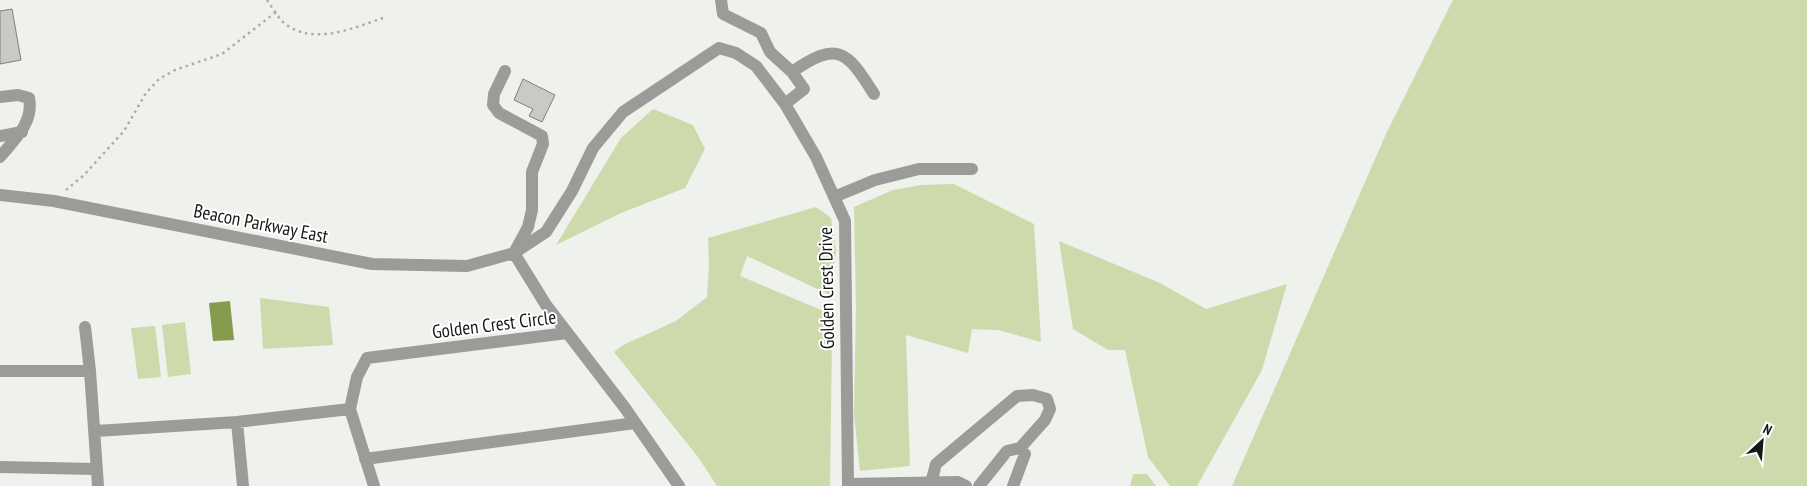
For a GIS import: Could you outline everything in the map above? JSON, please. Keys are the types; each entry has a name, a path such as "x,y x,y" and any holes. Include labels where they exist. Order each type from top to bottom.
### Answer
{"street":[{"path":"721,0 723,14 761,33 770,52 792,72 804,89 785,104"},
{"name":"Beacon Parkway East","path":"0,195 54,201 372,264 467,266 514,253 546,232 572,191 593,148 623,112 719,48"},
{"name":"Golden Crest Drive","path":"719,48 736,53 756,66 785,104 816,157 845,221 848,485 958,482 966,486"},
{"path":"792,72 812,58 827,54 839,54 848,58 858,68 874,94"},
{"path":"505,71 494,94 493,104 500,113 542,136 543,144 532,172 532,210 528,227 514,253 546,305 567,333"},
{"path":"0,97 18,95 29,98 31,107 29,118 22,132 0,157"},
{"path":"0,136 22,132"},
{"path":"834,197 875,180 919,169 972,170"},
{"path":"85,327 96,431 98,486"},
{"name":"Golden Crest Circle","path":"374,486 350,409 357,377 367,358 567,333 635,423 679,486"},
{"path":"0,371 90,371"},
{"path":"931,483 936,464 1017,396 1033,395 1047,399 1050,409 1045,420 1020,448 1007,451 978,486"},
{"path":"96,431 237,422 350,409"},
{"path":"237,422 243,486"},
{"path":"365,459 635,423"},
{"path":"1013,486 1025,454 1020,448"},
{"path":"0,467 96,469"}],"path":[{"path":"268,0 283,22 300,32 321,34 340,32 383,18"},
{"path":"54,201 84,175 124,131 146,93 159,79 175,70 222,54 276,12"}],"shaded area":[{"path":"1453,0 1807,0 1807,486 1232,486 1386,134"},
{"path":"653,109 693,125 705,149 685,188 621,213 556,245 621,138"},
{"path":"954,184 1034,224 1041,342 998,330 972,329 968,353 906,335 910,466 860,471 854,414 856,306 854,207 893,190 921,185"},
{"path":"816,207 831,218 836,251 830,295 747,256 740,276 826,312 832,338 830,486 717,486 698,457 614,352 623,345 676,321 707,297 708,238"},
{"path":"1059,241 1160,283 1206,309 1287,284 1262,370 1197,486 1170,486 1148,457 1125,350 1108,350 1073,329"},
{"path":"260,298 329,307 333,345 263,349"},
{"path":"230,301 234,340 213,341 209,303"},
{"path":"185,322 191,374 168,377 162,325"},
{"path":"155,326 161,377 138,379 131,328"},
{"path":"1133,474 1147,474 1156,486 1130,486"}],"building":[{"path":"12,9 21,60 0,64 0,11"},
{"path":"523,79 555,95 542,122 529,116 533,109 514,100"}]}
